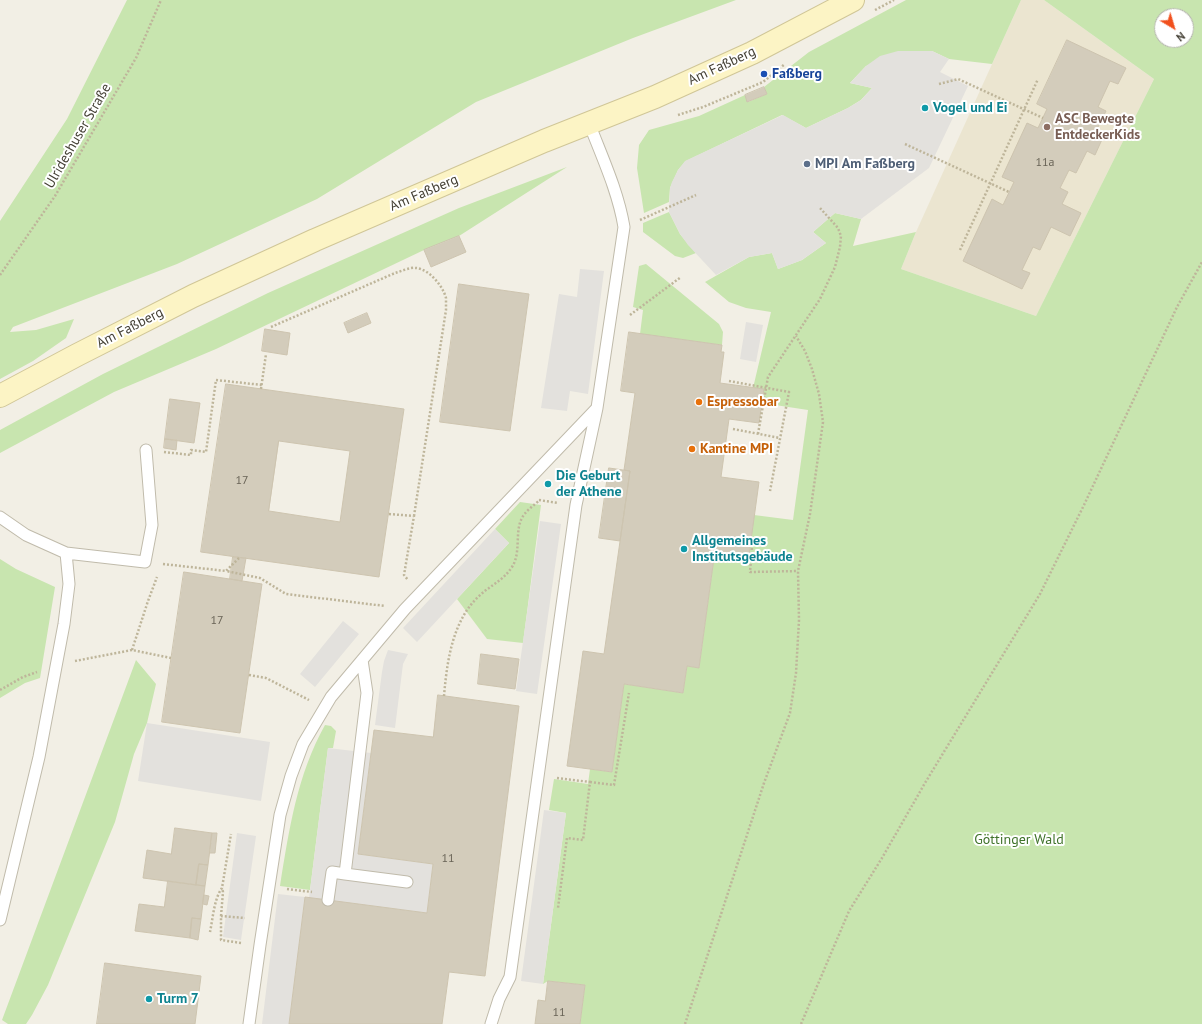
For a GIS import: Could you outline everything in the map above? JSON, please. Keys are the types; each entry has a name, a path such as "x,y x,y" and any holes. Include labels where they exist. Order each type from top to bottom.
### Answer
{"street":[{"name":"Am Faßberg","path":"0,396 193,296 314,240 544,141 655,97 752,53 853,0"}],"lane":[{"path":"491,1024 499,999 510,977 576,505 597,408 624,227 615,191 589,123"},
{"path":"249,1024 280,815 291,776 303,744 331,698 405,609 597,408"},
{"path":"0,517 26,535 66,553 145,562 152,525 146,450"},
{"path":"0,920 39,757 64,624 68,584 66,553"},
{"path":"345,874 367,693 362,660"},
{"path":"328,900 332,872 408,882"}],"path":[{"name":"Ulrideshuser Straße","path":"0,275 55,196 136,58 161,0"},
{"path":"939,84 958,79 1042,118"},
{"path":"960,250 1038,79"},
{"path":"905,144 1009,192"},
{"path":"624,227 696,195"},
{"path":"758,434 768,377 820,299 835,267 841,236 838,228 820,208"},
{"path":"801,1024 849,911 1040,594 1084,505 1177,307 1202,262"},
{"path":"271,327 406,269 416,267 425,270 443,289 446,298 446,310 404,575 411,586 423,590"},
{"path":"608,331 681,277"},
{"path":"685,1024 764,783 790,713 796,673 799,628 798,571 810,514 823,422 820,394 806,352 796,336"},
{"path":"261,389 266,354"},
{"path":"146,450 191,455 191,450 206,452 216,380 262,385"},
{"path":"729,381 789,392 770,491"},
{"path":"733,429 780,438"},
{"path":"512,496 576,505"},
{"path":"444,696 453,638 460,621 477,598 504,577 512,567 517,556 518,534 521,520 540,500"},
{"path":"389,514 414,516"},
{"path":"752,548 750,572 798,571"},
{"path":"226,571 239,558"},
{"path":"145,562 226,571 260,578 286,594 405,609"},
{"path":"162,564 132,650 171,658"},
{"path":"249,675 266,678 325,708"},
{"path":"556,778 614,785 629,693"},
{"path":"558,908 567,838 583,840 590,782"},
{"path":"210,932 217,899 222,888 231,834"},
{"path":"222,888 224,892 221,916 221,940 260,944"},
{"path":"285,889 305,891"},
{"path":"221,916 264,920"}],"shaded area":[{"name":"ASC Bewegte EntdeckerKids","path":"1021,0 1044,0 1154,79 1036,316 901,269 916,232"},
{"name":"MPI Am Faßberg","path":"898,51 932,51 949,59 940,72 968,86 929,168 861,219 835,213 813,232 826,243 802,260 778,269 772,253 749,257 716,275 688,245 680,234 669,212 670,188 678,170 685,161 783,115 806,128 848,108 861,100 872,88 850,83 866,66 880,56"},
{"path":"580,269 604,271 588,394 570,391 567,411 541,408 559,294 577,297"},
{"path":"746,322 763,325 756,362 740,359"},
{"path":"540,521 561,524 537,694 516,691"},
{"path":"495,529 509,543 417,642 403,628"},
{"path":"343,621 359,634 315,687 300,674"},
{"path":"388,650 408,654 403,664 395,728 375,725 382,672"},
{"path":"147,723 270,742 261,801 138,781"},
{"path":"328,748 371,753 358,854 433,864 427,913 309,898"},
{"path":"544,810 566,813 543,984 521,981"},
{"path":"237,833 256,836 241,940 223,937"},
{"path":"278,894 305,897 289,1024 262,1024"}],"green space":[{"path":"127,0 736,0 633,38 476,102 317,199 177,264 13,327 10,332 36,330 74,319 66,338 33,361 0,379 0,221 67,119"},
{"path":"906,0 1021,0 992,64 949,59 932,51 866,66 850,83 872,88 861,100 848,108 806,128 782,115 686,161 678,170 670,188 669,202 644,213 637,168 639,145 649,130 699,116 745,95 748,102 767,94 764,87 809,52"},
{"name":"Göttinger Wald","path":"1044,0 1202,0 1202,1024 580,1024 585,985 548,981 543,984 566,813 549,810 554,779 588,784 590,769 612,772 624,684 683,693 687,666 699,668 714,558 748,562 754,515 793,520 808,410 762,403 753,388 771,312 746,308 729,302 705,282 749,257 772,253 778,269 802,260 826,243 813,232 835,213 861,219 853,246 916,232 901,269 1036,316 1154,79"},
{"path":"567,167 459,236 424,250 216,349 114,392 0,453 0,430 103,374 268,293 459,208"},
{"path":"669,212 680,234 696,253 683,258 675,256 643,232 643,223"},
{"path":"646,264 719,324 723,332 722,345 640,334 643,310 633,307 639,266"},
{"path":"520,502 541,505 523,643 487,639 457,599 509,543 495,529"},
{"path":"0,559 16,569 55,587 40,678 25,683 0,698"},
{"path":"136,660 156,684 147,723 134,754 115,822 48,985 26,1024 8,1024 2,1020"},
{"path":"325,725 331,726 336,731 333,748 328,748 310,890 280,886 295,803 307,763"}],"building":[{"path":"1067,40 1126,68 1118,84 1110,81 1098,107 1106,111 1096,131 1104,135 1095,155 1087,151 1076,173 1069,170 1060,188 1068,192 1062,204 1081,213 1070,236 1051,227 1040,250 1033,247 1022,270 1030,273 1022,289 963,261 992,199 1003,205 1014,182 1002,177 1027,123 1038,128 1047,109 1037,104"},
{"path":"764,87 767,94 747,102 745,95"},
{"path":"459,236 466,252 431,267 424,250"},
{"path":"459,284 529,294 510,431 440,422"},
{"path":"367,313 371,323 348,333 344,323"},
{"path":"265,329 290,333 287,355 262,351"},
{"name":"Allgemeines Institutsgebäude","path":"629,332 722,345 721,352 724,352 720,383 764,389 759,423 729,419 721,477 759,482 748,562 714,558 699,668 687,666 683,693 624,684 612,772 567,766 583,651 604,654 630,471 624,470 635,393 621,391"},
{"path":"226,384 404,409 379,577 201,552","holes":["279,441 350,451 340,522 269,511"]},
{"path":"170,399 200,403 194,443 165,439"},
{"path":"165,439 177,440 176,450 164,448"},
{"path":"609,468 630,471 620,541 599,538"},
{"path":"233,557 246,558 242,581 230,579"},
{"path":"184,572 262,584 240,733 162,722"},
{"path":"481,654 519,659 515,689 478,684"},
{"path":"438,695 519,706 485,976 449,972 442,1024 289,1024 305,897 427,913 433,864 358,854 374,730 433,737"},
{"path":"175,828 212,833 208,865 199,864 196,885 143,878 147,850 171,854"},
{"path":"212,833 217,833 215,853 210,853"},
{"path":"199,864 208,865 205,886 196,885"},
{"path":"168,881 205,886 201,919 192,918 190,938 135,931 139,904 164,907"},
{"path":"204,895 209,896 207,905 203,904"},
{"path":"192,918 201,919 198,940 190,938"},
{"name":"Turm 7","path":"105,963 201,976 195,1024 97,1024"},
{"path":"548,981 585,985 580,1024 535,1024 538,1000 545,1001"}],"place":[{"name":"Faßberg","path":"764,74"},
{"name":"Vogel und Ei","path":"925,108"},
{"name":"ASC Bewegte EntdeckerKids","path":"1047,127"},
{"name":"MPI Am Faßberg","path":"807,164"},
{"name":"Espressobar","path":"699,402"},
{"name":"Kantine MPI","path":"692,449"},
{"name":"Die Geburt der Athene","path":"548,484"},
{"name":"Allgemeines Institutsgebäude","path":"684,549"},
{"name":"Turm 7","path":"149,999"}]}
